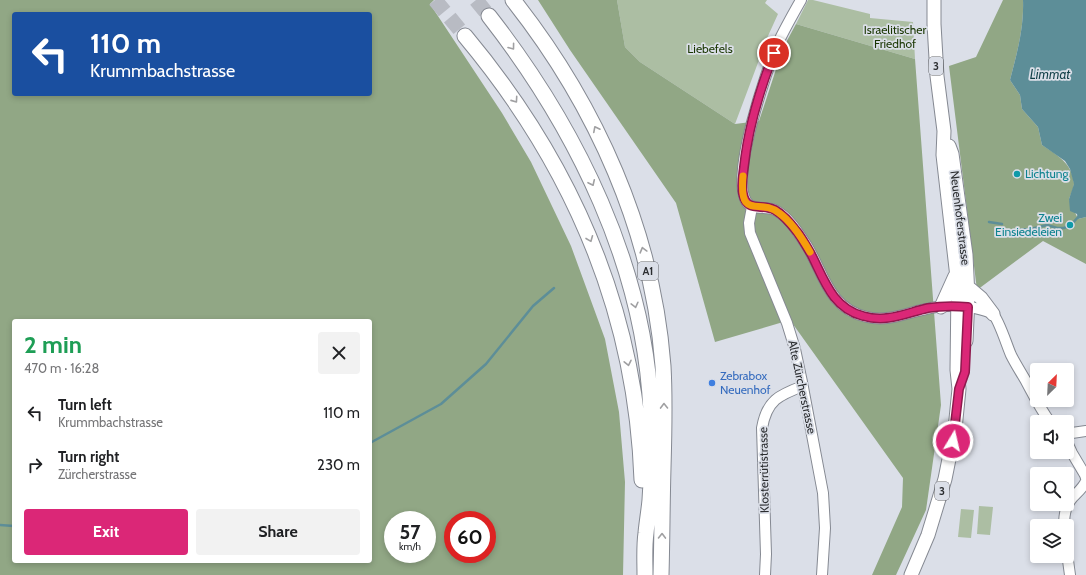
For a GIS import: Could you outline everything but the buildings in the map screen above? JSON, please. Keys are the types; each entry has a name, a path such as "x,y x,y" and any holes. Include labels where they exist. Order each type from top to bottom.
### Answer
{"highway":[{"name":"A1","path":"513,0 559,65 595,128 611,160 627,200 644,255 655,303 663,374 664,427 661,575"},
{"name":"A1","path":"489,16 528,69 551,105 571,142 599,200 615,239 628,279 644,344 650,389 652,434 650,500 646,534 645,575"},
{"name":"A1","path":"465,36 509,92 546,148 576,208 603,273 616,316 633,392 639,435 642,500 646,534"}],"main road":[{"name":"Neuenhoferstrasse","path":"934,0 937,76 944,131 943,155 957,272 963,307"},
{"name":"Neuenhoferstrasse","path":"944,131 952,154 965,248 968,287 963,307"},
{"path":"941,307 957,272"},
{"path":"968,287 981,298 993,314"},
{"name":"3","path":"911,575 930,529 945,479 955,429 959,389 957,370 963,307"}],"street":[{"path":"801,0 778,43 770,63 748,138 743,170 743,190 746,202 752,206 771,208 788,220 810,252 830,292 850,311 867,317 885,319 928,308 941,307 977,308 993,314 998,322 1012,357 1046,415"},
{"name":"Alte Zürcherstrasse","path":"752,206 749,223 750,233 787,323 795,349 803,386 823,493 825,528 822,575"},
{"name":"Klosterrütistrasse","path":"765,575 766,554 762,428 765,414 776,399 784,393 803,386"},
{"path":"1074,433 1086,431"},
{"path":"1064,519 1066,506 1085,485 1086,480 1085,475 1074,457"},
{"path":"1068,563 1070,575"}],"green space":[{"path":"0,0 434,0 430,4 502,113 531,162 571,246 605,339 619,412 625,482 623,575 0,575"},
{"path":"538,0 617,0 625,47 640,62 735,124 759,121 783,48 796,24 915,59 941,405 926,510 896,575 872,575 902,507 903,478 790,320 715,342 676,203 570,50"},
{"name":"Liebefels","path":"617,0 767,0 765,3 778,14 768,36 735,124 640,62 625,47"},
{"name":"Israelitischer Friedhof","path":"808,0 870,14 870,18 913,22 915,59 796,24"},
{"path":"1003,0 1023,0 1021,30 1010,80 1020,95 1022,109 1038,127 1042,145 1063,160 1073,176 1073,189 1069,199 1078,219 1086,217 1086,264 1043,241 977,290 949,66 976,57"},
{"path":"979,506 993,507 990,535 977,534"},
{"path":"961,509 974,510 971,538 958,537"}],"water":[{"name":"Limmat","path":"1023,0 1086,0 1086,217 1078,219 1077,214 1070,211 1069,199 1074,184 1070,169 1065,161 1042,145 1038,127 1022,109 1020,95 1010,80 1021,30"}],"waterway":[{"path":"1015,230 1031,229 1047,225 1057,228 1064,228 1071,225 1079,216"},
{"path":"989,222 1002,224"},
{"path":"372,442 441,404 486,364 533,306 554,288"},
{"path":"0,525 12,526"}],"tunnel":[{"path":"435,0 465,36"},
{"path":"476,0 489,16"}],"slow traffic":[{"path":"743,176 743,195 746,202 752,206 771,208 788,220 806,244 810,252"}],"place":[{"name":"Lichtung","path":"1017,174"},
{"name":"Zwei Einsiedeleien","path":"1070,225"},
{"name":"Zebrabox Neuenhof","path":"712,383"}],"route":[{"path":"774,53 758,101 748,138 742,178 743,195 745,200 752,206 771,208 788,220 806,244 833,297 856,314 872,318 885,319 928,308 968,307 965,372 959,389 957,417 953,441"}]}
